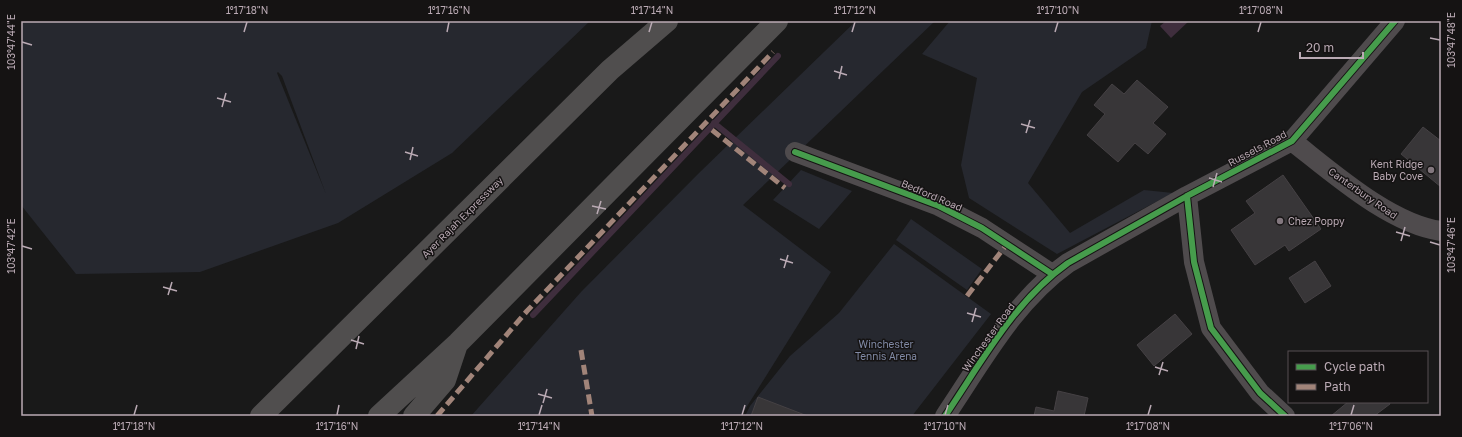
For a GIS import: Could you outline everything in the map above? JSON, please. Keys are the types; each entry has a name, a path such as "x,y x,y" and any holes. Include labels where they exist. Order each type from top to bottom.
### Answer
{"highway":[{"name":"Ayer Rajah Expressway","path":"261,416 610,70 666,21"},
{"path":"379,416 458,343 777,21"},
{"path":"414,416 445,380 458,343"}],"street":[{"name":"Russels Road","path":"1052,274 1068,263 1187,196 1292,141 1395,21"},
{"name":"Canterbury Road","path":"1292,141 1345,182 1404,221 1425,229 1441,231"},
{"name":"Bedford Road","path":"794,152 939,206 982,228 1052,274"},
{"path":"1187,196 1194,262 1211,328 1260,393 1285,416"},
{"name":"Winchester Road","path":"945,416 1012,317 1052,274"}],"green space":[{"path":"21,21 590,21 452,153 338,223 200,272 76,274 21,205","holes":["278,72 282,76 326,194 277,73"]},
{"path":"856,21 935,21 743,205 831,272 741,416 471,416 581,292 699,173"},
{"path":"950,21 1152,21 1146,48 1082,92 1028,183 1070,233 1144,190 1173,193 1057,254 969,198 961,165 977,78 922,54"},
{"path":"801,170 852,191 819,229 773,200"},
{"path":"911,219 982,269 967,290 896,240"},
{"name":"Winchester Tennis Arena","path":"894,244 991,314 912,416 745,416 750,406 790,356 839,313"}],"shaded area":[{"path":"1166,21 1189,21 1171,38 1160,26"}],"building":[{"path":"1137,80 1168,107 1153,123 1166,134 1148,154 1135,143 1118,162 1087,135 1105,114 1094,105 1112,84 1124,94"},
{"name":"Kent Ridge Baby Cove","path":"1423,127 1441,141 1441,187 1401,154"},
{"name":"Chez Poppy","path":"1283,175 1321,229 1289,251 1285,245 1255,265 1231,230 1255,213 1246,201"},
{"path":"1315,261 1331,286 1305,303 1289,278"},
{"path":"1175,314 1192,334 1154,366 1137,345"},
{"path":"1058,391 1088,398 1084,416 1034,416 1036,407 1054,411"},
{"path":"758,397 805,415 808,416 751,416"},
{"path":"1347,403 1390,404 1374,416 1331,416"}],"waterway":[{"path":"533,315 778,56"},
{"path":"714,123 789,184"}],"marked path":[{"path":"437,416 527,311 773,52"},
{"path":"712,130 785,188"},
{"path":"967,296 1007,244"},
{"path":"581,350 592,416"}],"cycle path":[{"path":"945,416 986,354 1015,314 1031,295 1049,278 1068,263 1187,196 1292,141 1395,21"},
{"path":"795,152 939,206 982,228 1052,274"},
{"path":"1187,196 1194,262 1211,328 1260,393 1285,416"}],"place":[{"name":"Kent Ridge Baby Cove","path":"1431,170"},
{"name":"Chez Poppy","path":"1280,221"}]}
